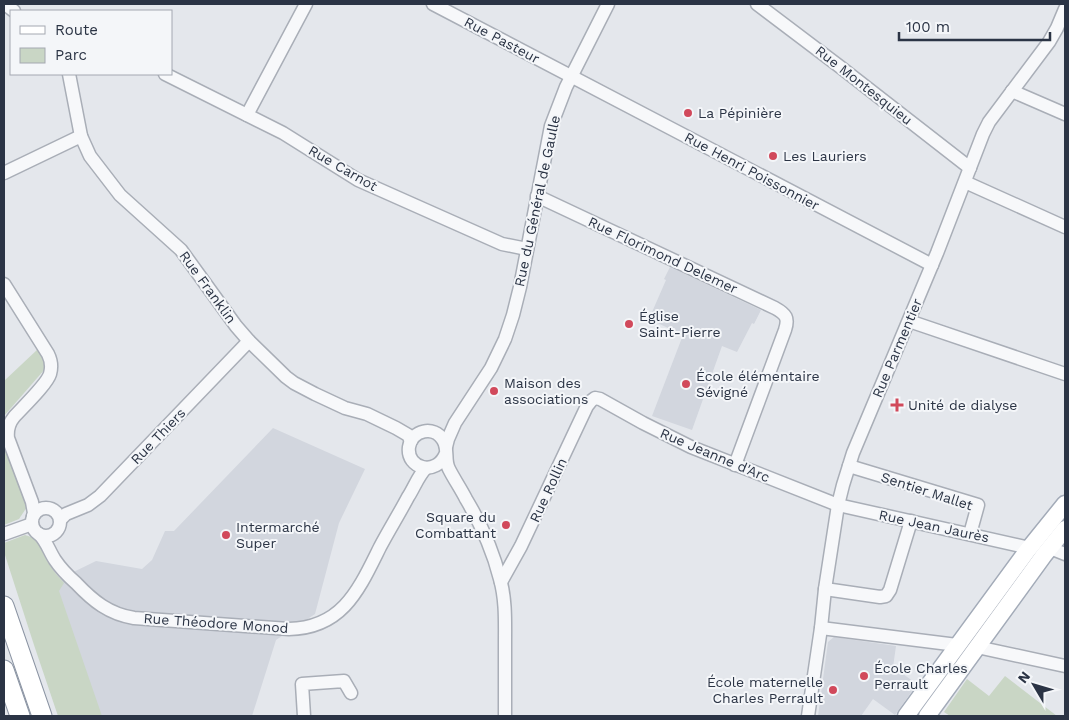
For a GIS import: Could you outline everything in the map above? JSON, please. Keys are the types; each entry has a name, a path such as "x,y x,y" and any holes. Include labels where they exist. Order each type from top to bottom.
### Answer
{"highway":[{"path":"4,606 42,716"},
{"path":"4,670 20,716"}],"main road":[{"path":"927,716 977,647 1065,504"},
{"path":"906,716 958,645 1037,549 1065,529"},
{"path":"958,645 977,647"}],"street":[{"path":"247,115 306,4"},
{"name":"Rue Pasteur","path":"433,4 571,77"},
{"name":"Rue du Général de Gaulle","path":"446,450 448,439 455,423 491,368 505,339 516,302 551,126 571,77 608,4"},
{"name":"Rue Montesquieu","path":"757,4 970,168"},
{"name":"Rue Parmentier","path":"808,716 838,505 843,484 862,430 932,265 986,128 1049,42 1065,9"},
{"name":"Rue Franklin","path":"69,75 81,136 90,156 115,189 181,250 249,341 294,383 345,408 367,414 396,428 408,435 411,441"},
{"name":"Rue Carnot","path":"167,75 291,137 358,180 502,244 527,249"},
{"name":"Rue Henri Poissonnier","path":"571,77 932,265"},
{"path":"1012,91 1065,114"},
{"path":"4,173 81,136"},
{"path":"965,182 1065,228"},
{"name":"Rue Florimond Delemer","path":"537,196 775,308 787,316 785,330 735,465"},
{"path":"4,284 48,354 51,363 51,372 47,380 11,421 7,430 8,438 32,502 35,525 46,536 55,533 59,524"},
{"path":"909,321 1065,374"},
{"name":"Rue Thiers","path":"59,524 66,514 88,505 100,496 249,341"},
{"name":"Rue Jeanne d'Arc","path":"595,398 686,444 838,505"},
{"name":"Rue Rollin","path":"501,582 521,546 587,406 595,398"},
{"name":"Rue du Général de Gaulle","path":"433,432 440,429 470,399"},
{"path":"493,559 478,537 448,480 442,474 416,464 411,458 409,449 411,441 420,432 433,432 443,438 448,468 481,526 493,559 501,582 505,620 505,716"},
{"path":"429,468 442,461 446,450"},
{"name":"Rue Théodore Monod","path":"393,523 410,475 411,458"},
{"name":"Sentier Mallet","path":"849,466 978,505 970,534"},
{"name":"Rue Théodore Monod","path":"35,525 62,569 92,599 121,616 296,629 323,621 348,604 420,475 429,468"},
{"name":"Rue Jean Jaurès","path":"838,505 1065,554"},
{"path":"35,525 39,510 48,508 58,514 57,545 58,558 62,569"},
{"path":"825,590 880,598 886,596 890,590 911,521"},
{"path":"4,534 35,525"},
{"path":"821,628 958,645"},
{"path":"977,647 1065,666"},
{"path":"304,716 302,684 344,682 351,693"}],"shaded area":[{"path":"670,267 761,310 737,352 722,346 692,430 652,416 683,335 649,319"},
{"path":"273,428 365,469 339,523 315,614 276,640 252,716 87,716 49,584 96,561 142,569 152,560 165,531 174,531"},
{"name":"École Charles Perrault","path":"834,637 896,646 893,667 917,684 895,715 873,699 861,716 818,716 828,642"}],"green space":[{"path":"38,349 45,362 45,369 4,416 4,381"},
{"path":"4,441 27,507 19,519 4,525"},
{"path":"25,535 38,543 51,567 64,583 59,591 102,716 58,716 4,552 4,543"},
{"path":"1005,676 1057,716 950,716 944,712 967,679 989,696"}],"place":[{"name":"La Pépinière","path":"688,113"},
{"name":"Les Lauriers","path":"773,156"},
{"name":"Église Saint-Pierre","path":"629,324"},
{"name":"École élémentaire Sévigné","path":"686,384"},
{"name":"Maison des associations","path":"494,391"},
{"name":"Unité de dialyse","path":"897,405"},
{"name":"Square du Combattant","path":"506,525"},
{"name":"Intermarché Super","path":"226,535"},
{"name":"École Charles Perrault","path":"864,676"},
{"name":"École maternelle Charles Perrault","path":"833,690"}]}
